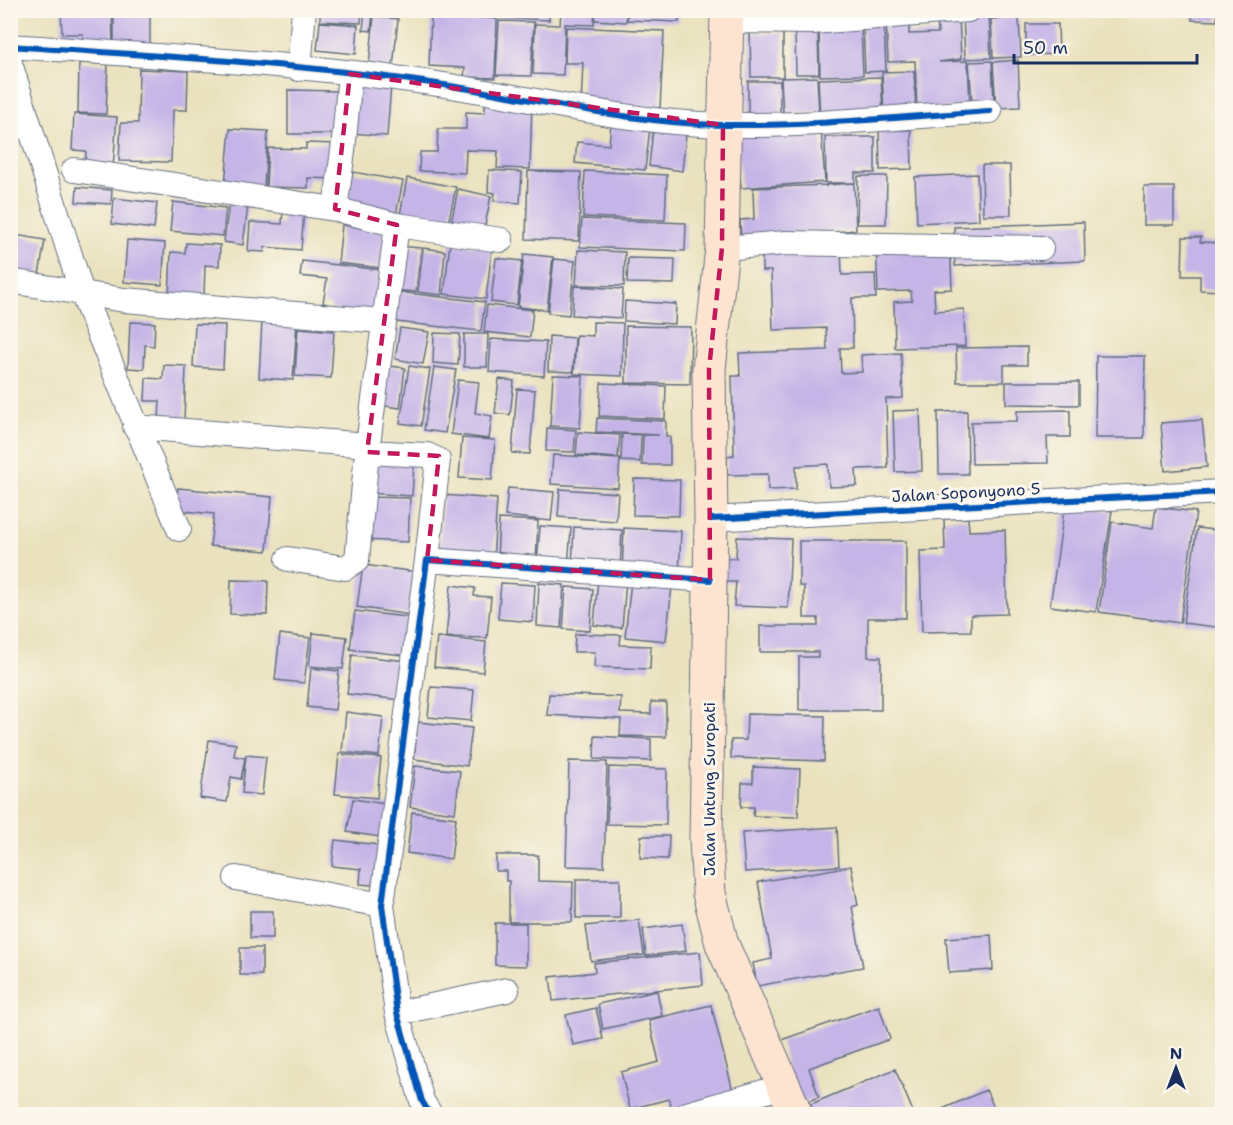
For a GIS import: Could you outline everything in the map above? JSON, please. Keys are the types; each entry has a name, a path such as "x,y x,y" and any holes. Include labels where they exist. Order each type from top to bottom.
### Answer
{"main road":[{"name":"Jalan Untung Suropati","path":"727,16 722,248 710,369 711,519 706,840 710,893 722,944 790,1100"}],"street":[{"path":"299,69 304,10"},
{"path":"727,16 812,22 968,10"},
{"path":"10,46 350,74 443,85 633,116 723,124 860,120 990,111"},
{"path":"10,63 82,293 135,427 179,529"},
{"path":"335,209 344,151 350,74"},
{"path":"74,170 335,209 397,225 501,240"},
{"path":"288,559 345,568 357,560 383,321 397,225"},
{"path":"722,248 786,243 1041,248"},
{"path":"10,281 124,300 383,321"},
{"path":"135,427 368,448 427,455 438,460 382,905 397,1013 422,1101 430,1114"},
{"name":"Jalan Soponyono 5","path":"711,519 1222,492"},
{"path":"426,560 710,580"},
{"path":"236,878 382,905"},
{"path":"397,1013 507,990"},
{"path":"687,1114 790,1100"}],"highlighted area":[{"path":"350,74 723,125 722,248 709,369 710,580 427,560 439,456 367,452 397,225 335,209"}],"building":[{"path":"61,10 112,10 113,46 84,47 83,34 62,34"},
{"path":"114,10 150,10 150,44 114,44"},
{"path":"320,10 362,10 361,23 320,21"},
{"path":"365,10 404,10 403,16 373,12 371,31 363,30"},
{"path":"500,10 550,10 549,20 499,18"},
{"path":"561,10 595,10 594,25 565,24 563,75 533,74 535,24 560,25"},
{"path":"596,10 627,10 626,22 595,20"},
{"path":"628,10 679,10 679,22 627,20"},
{"path":"1193,10 1218,10 1217,21 1192,20"},
{"path":"431,13 497,19 495,78 464,77 465,68 429,66"},
{"path":"989,14 991,58 965,59 963,15"},
{"path":"374,16 398,19 393,68 369,66"},
{"path":"937,16 959,16 961,59 939,62 968,61 970,105 917,111 915,61 888,62 886,19 909,18 909,34 938,33"},
{"path":"1019,18 1021,57 993,58 991,19"},
{"path":"499,21 534,22 531,76 496,75"},
{"path":"320,22 358,25 356,54 317,50"},
{"path":"884,23 886,71 865,72 863,24"},
{"path":"1026,24 1058,24 1059,54 1026,55"},
{"path":"566,27 664,31 660,108 581,105 583,63 565,63"},
{"path":"861,27 863,75 820,76 819,29"},
{"path":"818,31 819,74 796,74 795,32"},
{"path":"750,33 783,33 783,77 751,77"},
{"path":"1018,60 1020,107 996,108 993,62"},
{"path":"992,61 994,104 972,104 969,62"},
{"path":"79,63 108,64 106,114 78,113"},
{"path":"139,69 188,71 187,110 173,110 171,162 119,161 121,123 138,123"},
{"path":"914,71 916,113 884,114 882,72"},
{"path":"817,77 819,112 783,114 781,78"},
{"path":"881,77 883,112 820,119 818,79"},
{"path":"748,81 780,81 780,119 748,120"},
{"path":"354,82 391,85 387,136 351,133"},
{"path":"288,90 338,91 338,134 288,134"},
{"path":"485,102 532,103 530,169 497,168 498,151 466,150 465,173 419,171 420,152 437,152 438,129 466,129 466,112 485,113"},
{"path":"74,114 117,117 113,168 85,166 86,151 72,150"},
{"path":"654,121 687,125 682,171 649,166"},
{"path":"611,123 650,127 645,170 575,163 577,142 609,145"},
{"path":"821,128 825,182 741,188 737,134"},
{"path":"230,129 268,131 264,187 225,184"},
{"path":"879,130 911,130 912,169 880,170"},
{"path":"825,137 875,137 875,173 855,173 855,183 826,183"},
{"path":"306,143 337,144 335,179 308,178 308,188 266,187 268,148 306,149"},
{"path":"982,165 1010,165 1011,215 983,215"},
{"path":"489,170 522,172 520,203 494,201 495,193 488,192"},
{"path":"528,171 581,172 579,241 526,239"},
{"path":"585,171 667,175 665,220 583,217"},
{"path":"353,172 403,181 395,219 346,210"},
{"path":"977,174 979,220 917,223 915,177"},
{"path":"858,176 887,176 886,224 857,224"},
{"path":"407,178 456,187 447,229 399,220"},
{"path":"854,183 856,230 741,240 740,220 754,219 753,188 825,185 826,187 826,185"},
{"path":"77,187 112,190 111,204 76,202"},
{"path":"1144,187 1174,187 1174,225 1144,225"},
{"path":"458,189 491,196 483,235 450,228"},
{"path":"114,198 157,203 154,229 112,224"},
{"path":"173,202 226,208 223,236 170,231"},
{"path":"229,204 248,206 243,245 224,242"},
{"path":"283,209 304,211 301,250 265,247 264,252 248,251 250,222 282,224"},
{"path":"582,219 686,223 685,251 580,247"},
{"path":"1084,222 1085,261 955,266 954,227"},
{"path":"342,225 386,231 381,268 338,263"},
{"path":"10,234 45,240 39,275 10,270"},
{"path":"1183,237 1201,237 1200,242 1222,243 1221,291 1200,290 1200,276 1182,276"},
{"path":"950,239 952,289 934,290 935,311 964,309 965,346 895,348 894,302 912,301 911,291 878,292 876,242"},
{"path":"127,240 165,243 162,285 124,282"},
{"path":"186,243 220,245 219,266 205,265 204,295 169,298 171,252 185,253"},
{"path":"450,243 492,248 486,299 444,294"},
{"path":"841,244 842,275 875,274 876,298 852,298 853,348 840,348 841,373 862,372 861,355 901,353 903,398 886,399 888,468 856,469 857,486 829,487 828,464 796,466 796,489 768,490 768,474 727,475 727,456 734,455 732,376 740,376 739,353 827,350 826,328 773,330 771,271 762,271 762,246"},
{"path":"397,246 421,248 416,292 392,290"},
{"path":"423,248 445,251 441,295 418,292"},
{"path":"578,250 625,252 624,286 576,285"},
{"path":"524,254 553,257 547,310 518,307"},
{"path":"496,258 522,261 517,305 491,302"},
{"path":"628,258 675,259 674,284 627,283"},
{"path":"554,259 575,261 569,315 548,313"},
{"path":"302,261 382,270 377,315 331,310 331,305 323,303 327,279 300,276"},
{"path":"574,286 623,289 621,318 572,315"},
{"path":"390,291 485,302 481,331 387,321"},
{"path":"625,301 676,304 675,324 624,321"},
{"path":"487,305 533,310 530,337 484,332"},
{"path":"262,320 297,322 293,380 259,378"},
{"path":"130,322 155,323 154,346 145,345 144,369 128,368"},
{"path":"593,322 623,323 622,376 574,374 576,335 593,336"},
{"path":"195,324 225,325 223,369 193,367"},
{"path":"626,326 691,327 690,384 626,383"},
{"path":"298,328 334,331 331,378 295,376"},
{"path":"400,328 429,332 423,364 395,359"},
{"path":"434,333 460,334 458,365 433,363"},
{"path":"464,334 488,334 487,367 464,367"},
{"path":"549,336 575,338 573,372 548,371"},
{"path":"491,339 546,342 544,376 489,372"},
{"path":"1027,347 1027,365 1004,365 1004,382 957,382 956,348"},
{"path":"1096,356 1145,356 1144,438 1095,438"},
{"path":"164,365 186,366 184,421 159,420 160,401 145,401 146,378 163,379"},
{"path":"383,365 405,368 400,408 378,405"},
{"path":"409,366 430,369 421,426 400,423"},
{"path":"434,367 456,370 445,433 424,430"},
{"path":"553,375 583,376 580,428 550,426"},
{"path":"499,379 514,381 510,415 495,413"},
{"path":"458,380 479,382 475,413 492,416 489,439 451,434"},
{"path":"1006,382 1079,382 1079,405 1006,404"},
{"path":"601,383 666,386 665,419 599,416"},
{"path":"517,389 535,390 530,454 512,453"},
{"path":"920,410 922,471 895,472 893,411"},
{"path":"1070,410 1070,437 1047,437 1048,463 972,464 971,422 1017,421 1017,411"},
{"path":"967,411 968,474 939,474 938,412"},
{"path":"597,418 666,421 666,436 670,436 670,465 642,465 643,435 659,435 596,432"},
{"path":"1202,420 1207,467 1165,471 1161,423"},
{"path":"547,428 576,430 574,452 546,451"},
{"path":"578,432 620,435 618,458 576,455"},
{"path":"622,434 641,435 640,462 621,461"},
{"path":"462,438 495,440 492,480 459,478"},
{"path":"553,455 620,459 618,488 551,484"},
{"path":"370,461 414,464 412,496 368,493"},
{"path":"634,479 680,480 679,516 633,515"},
{"path":"178,488 272,497 267,551 210,546 214,514 175,510"},
{"path":"508,488 554,492 551,521 505,516"},
{"path":"560,489 618,493 616,521 558,517"},
{"path":"443,495 497,499 493,561 439,557"},
{"path":"366,497 410,498 408,542 364,540"},
{"path":"1065,504 1112,511 1096,612 1050,606"},
{"path":"1156,507 1196,512 1180,623 1099,612 1112,522 1153,528"},
{"path":"968,518 969,531 1005,530 1007,614 971,615 971,631 922,632 920,551 945,550 944,519"},
{"path":"499,519 538,521 536,561 497,559"},
{"path":"540,526 571,528 568,567 537,565"},
{"path":"574,527 622,530 620,568 572,565"},
{"path":"624,528 681,531 679,576 622,574"},
{"path":"1197,528 1222,531 1222,620 1217,619 1216,627 1183,623"},
{"path":"737,537 791,539 788,608 734,606 736,582 724,582 725,558 736,558"},
{"path":"799,541 906,541 906,618 868,618 868,657 881,657 881,710 799,710 799,657 818,657 818,652 760,652 760,626 818,626 818,618 804,618 804,586 799,586"},
{"path":"363,565 417,572 410,615 357,607"},
{"path":"598,579 626,581 622,628 594,625"},
{"path":"231,580 268,581 267,615 230,614"},
{"path":"631,581 672,586 666,641 625,637"},
{"path":"501,583 535,585 533,622 498,619"},
{"path":"539,583 564,585 561,628 537,626"},
{"path":"451,585 475,588 474,596 491,597 487,638 446,637"},
{"path":"566,587 593,589 590,631 563,629"},
{"path":"355,611 414,618 410,656 350,649"},
{"path":"313,633 347,637 343,669 309,666"},
{"path":"280,634 310,638 304,683 275,680"},
{"path":"575,634 621,635 620,645 651,646 650,669 594,667 595,652 574,652"},
{"path":"437,637 486,642 483,672 434,667"},
{"path":"352,655 407,661 402,700 347,694"},
{"path":"311,668 339,671 335,710 307,707"},
{"path":"431,687 474,690 471,721 428,717"},
{"path":"549,694 621,697 620,713 651,714 651,702 666,702 666,737 620,736 621,719 547,715"},
{"path":"346,712 383,717 379,756 342,752"},
{"path":"747,714 825,716 824,761 731,758 731,740 746,740"},
{"path":"418,722 472,728 467,766 414,759"},
{"path":"595,736 651,739 651,761 594,759"},
{"path":"209,740 236,744 234,756 245,758 241,779 231,777 227,802 200,798"},
{"path":"339,754 381,758 377,798 335,794"},
{"path":"246,755 266,757 262,795 242,793"},
{"path":"569,761 607,762 604,867 566,866"},
{"path":"415,766 460,771 455,813 410,807"},
{"path":"609,767 667,769 666,825 607,824"},
{"path":"753,767 800,769 798,817 753,816 754,807 741,807 742,783 753,783"},
{"path":"353,799 392,805 387,838 347,832"},
{"path":"412,812 456,818 451,859 407,853"},
{"path":"837,827 839,866 745,872 742,833"},
{"path":"641,836 669,836 668,859 640,858"},
{"path":"335,840 388,846 384,886 360,884 361,869 332,866"},
{"path":"496,855 538,855 538,881 573,882 572,922 509,922 509,881 506,881 506,871 496,871"},
{"path":"851,866 858,905 852,907 863,967 757,986 753,963 772,959 758,882"},
{"path":"576,879 620,879 620,918 576,918"},
{"path":"250,911 273,911 273,938 250,938"},
{"path":"639,920 644,955 591,961 586,926"},
{"path":"495,923 526,923 526,966 495,965"},
{"path":"682,924 686,951 646,956 643,929"},
{"path":"991,935 993,970 949,973 946,938"},
{"path":"240,948 262,948 262,975 240,975"},
{"path":"700,952 703,985 553,1001 550,977 595,972 594,963"},
{"path":"657,991 662,1016 603,1029 598,1004"},
{"path":"711,1005 734,1095 672,1110 669,1099 630,1109 621,1072 659,1062 649,1020"},
{"path":"879,1006 890,1039 809,1068 819,1097 795,1106 781,1040"},
{"path":"596,1008 603,1039 573,1045 566,1015"},
{"path":"895,1069 914,1114 807,1114 804,1107"},
{"path":"986,1090 997,1114 931,1114"}],"cycle path":[{"path":"10,46 228,61 390,77 618,115 688,123 790,124 990,111"},
{"path":"711,519 1222,492"},
{"path":"430,1114 422,1101 397,1013 382,905 427,560 710,580"}]}
